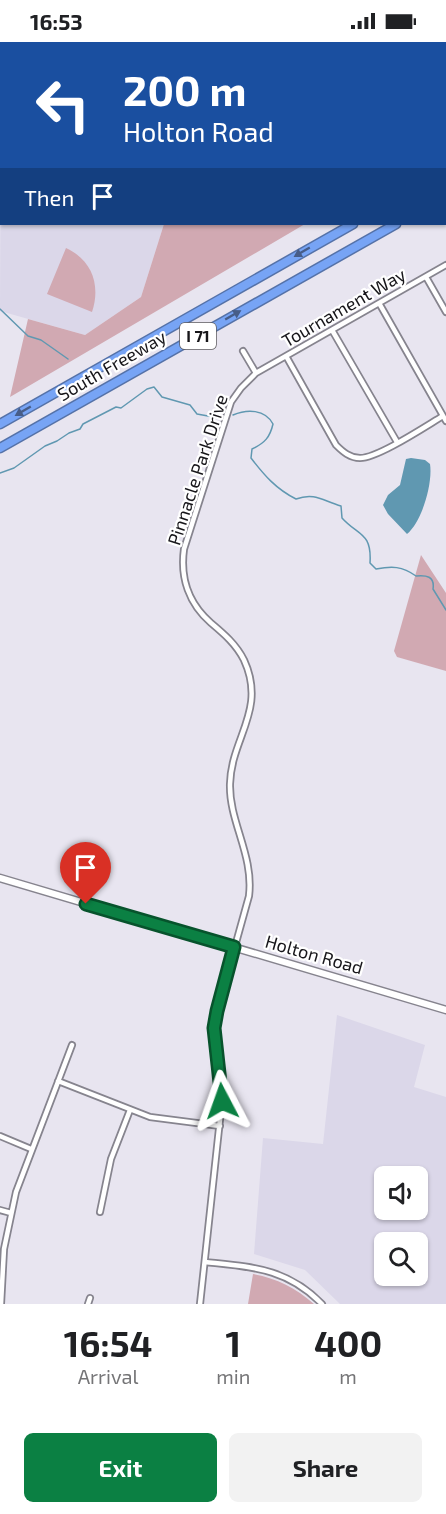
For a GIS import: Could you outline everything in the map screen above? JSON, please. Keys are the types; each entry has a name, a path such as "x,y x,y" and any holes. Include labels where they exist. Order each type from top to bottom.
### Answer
{"highway":[{"name":"South Freeway","path":"0,424 351,225"},
{"name":"South Freeway","path":"0,448 394,225"}],"street":[{"name":"Tournament Way","path":"256,373 446,265"},
{"path":"426,277 446,312"},
{"path":"286,356 336,445 345,453 359,458 367,457 445,418 380,303"},
{"path":"332,330 397,442"},
{"path":"243,351 256,373"},
{"name":"Pinnacle Park Drive","path":"200,1304 222,1091 214,1028 249,896 251,876 232,801 230,783 252,698 250,680 239,650 203,616 190,598 183,571 183,560 188,535 231,402 256,373"},
{"name":"Holton Road","path":"0,878 446,1010"},
{"path":"1,1304 4,1249 16,1192 72,1045"},
{"path":"58,1082 162,1120 219,1126"},
{"path":"100,1212 111,1159 130,1110"},
{"path":"0,1136 31,1149"},
{"path":"0,1210 11,1213"},
{"path":"205,1262 255,1267 278,1273 298,1284 322,1304"}],"shaded area":[{"path":"0,225 164,225 141,297 85,335 0,311"},
{"path":"164,225 303,225 10,397 28,319 85,335 141,297"},
{"path":"66,248 82,259 92,274 95,283 95,302 92,312 47,294"},
{"path":"421,555 446,593 446,671 397,657 394,651"},
{"path":"337,1015 425,1045 414,1087 446,1097 446,1304 340,1304 305,1270 254,1254 263,1138 323,1144"},
{"path":"253,1274 285,1284 314,1304 248,1304"}],"water":[{"path":"406,459 425,460 430,464 430,481 422,512 407,534 388,514 383,505 388,495 400,485"}],"waterway":[{"path":"0,309 28,336 41,340 68,359"},
{"path":"0,473 14,468 45,446 80,429 83,424 116,407 121,408 147,389 154,387 162,397 190,405 197,414 219,418"},
{"path":"233,415 244,412 261,413 273,424 266,439 252,449 251,458 271,481 296,499 309,496 341,506 342,518 363,536 369,545 370,563 376,569 397,568 416,576 429,577 433,581 433,589 446,610"}],"route":[{"path":"86,904 234,947 214,1028 222,1101"}]}
